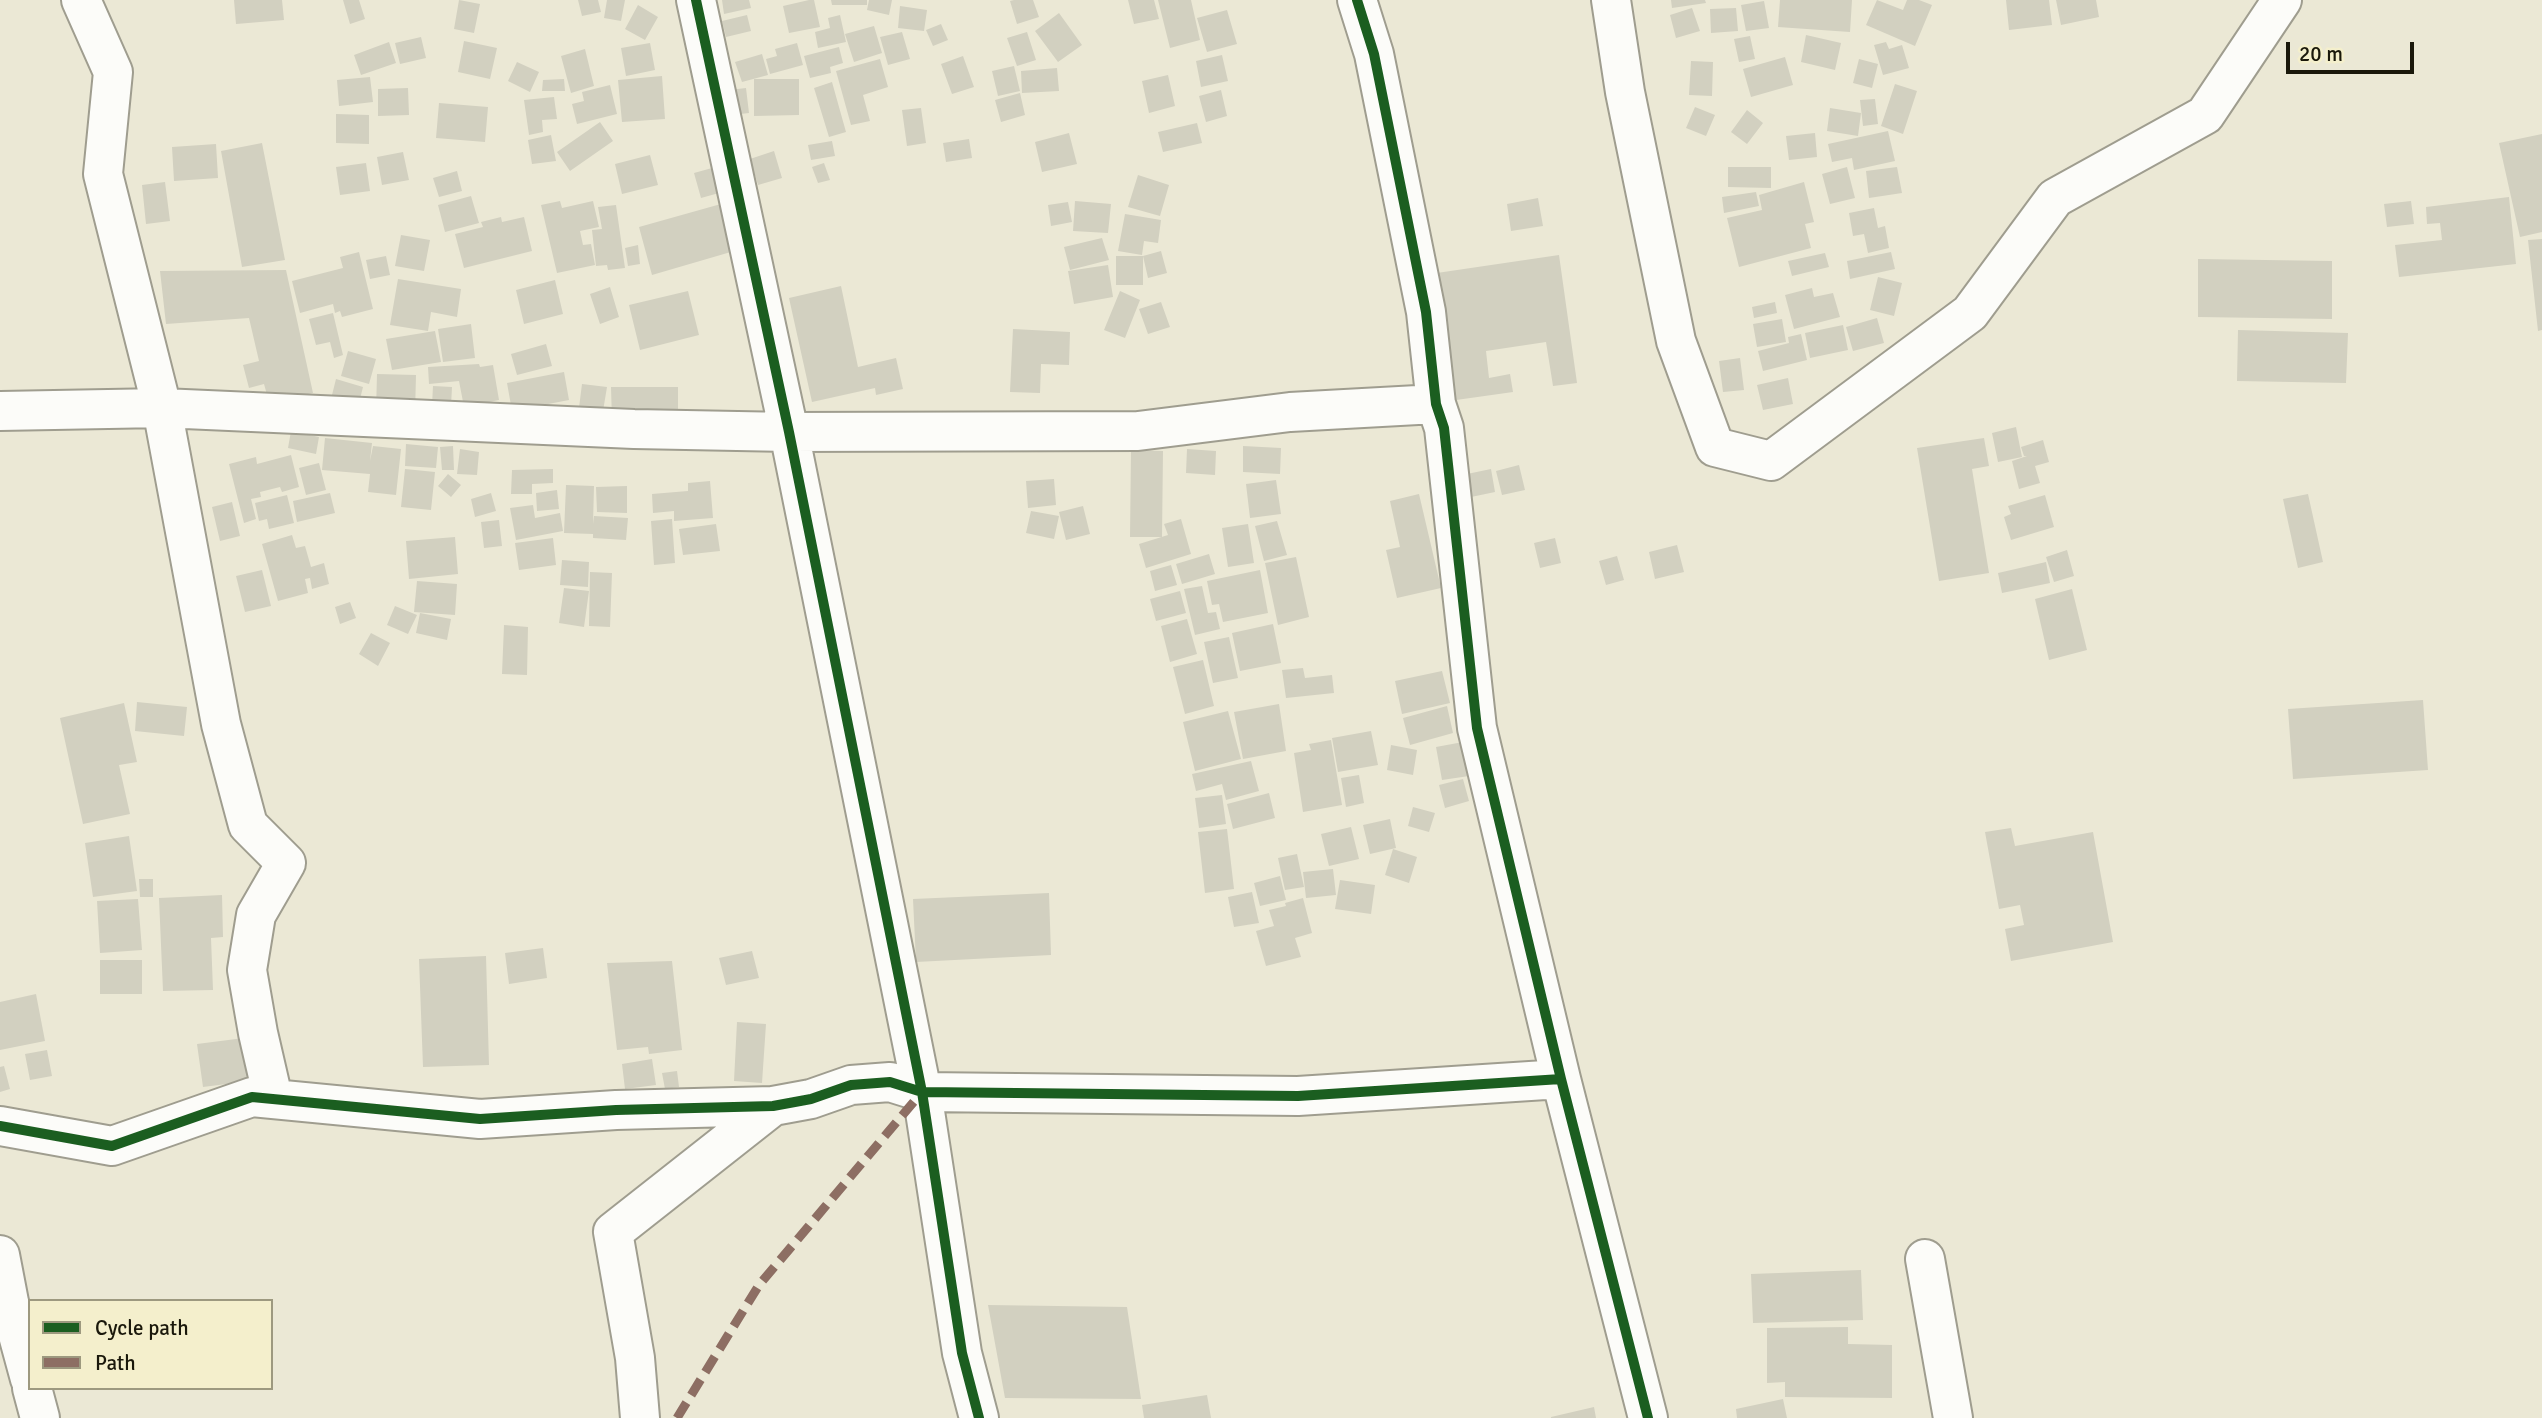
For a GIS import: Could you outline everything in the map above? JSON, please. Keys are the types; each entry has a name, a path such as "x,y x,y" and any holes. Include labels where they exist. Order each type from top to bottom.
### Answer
{"street":[{"path":"81,0 113,72 103,174 162,408 221,724 248,825 286,863 256,915 247,970 273,1098"},
{"path":"695,0 789,432 922,1092 962,1353 979,1418"},
{"path":"1357,0 1374,54 1426,312 1436,404 1444,428 1477,728 1648,1418"},
{"path":"1611,0 1625,92 1675,341 1714,447 1771,461 1970,313 2055,198 2204,115 2282,0"},
{"path":"0,411 162,408 634,429 789,432 1138,431 1290,412 1436,404"},
{"path":"0,1126 112,1146 252,1097 480,1119 616,1110 773,1106 811,1099 851,1084 890,1082 922,1092 1298,1096 1562,1079"},
{"path":"640,1418 635,1358 613,1232 773,1106"},
{"path":"0,1255 9,1302 28,1372"},
{"path":"1925,1259 1953,1418"},
{"path":"33,1390 40,1418"}],"building":[{"path":"234,0 282,0 284,20 236,24"},
{"path":"343,0 359,0 365,19 350,24"},
{"path":"459,0 480,4 474,33 454,29"},
{"path":"578,0 598,0 601,12 582,16"},
{"path":"607,0 625,0 621,21 604,18"},
{"path":"722,0 749,0 751,8 724,14"},
{"path":"814,0 820,27 789,33 783,6"},
{"path":"831,0 867,0 867,5 832,5"},
{"path":"869,0 892,0 889,15 867,10"},
{"path":"1033,0 1039,17 1017,24 1010,1"},
{"path":"1128,0 1154,0 1159,19 1134,24"},
{"path":"1158,0 1191,0 1200,40 1170,48"},
{"path":"1671,0 1705,0 1706,3 1672,8"},
{"path":"1780,0 1852,0 1850,32 1778,27"},
{"path":"1877,0 1903,10 1907,0 1919,0 1932,5 1915,46 1866,25"},
{"path":"2006,0 2049,0 2052,25 2009,30"},
{"path":"2056,0 2096,0 2099,17 2061,25"},
{"path":"1764,1 1769,28 1746,31 1741,5"},
{"path":"638,5 658,17 645,40 625,29"},
{"path":"900,6 927,10 924,31 898,28"},
{"path":"1692,8 1700,31 1676,38 1670,15"},
{"path":"1736,8 1738,31 1711,33 1710,9"},
{"path":"1227,10 1237,44 1207,52 1197,18"},
{"path":"1059,13 1082,45 1058,62 1035,31"},
{"path":"747,15 751,31 726,37 722,21"},
{"path":"840,15 846,42 818,48 815,32 830,28 828,18"},
{"path":"941,24 948,40 933,46 926,30"},
{"path":"874,26 882,53 854,62 845,34"},
{"path":"902,32 910,59 888,65 880,37"},
{"path":"1027,32 1036,60 1017,66 1007,38"},
{"path":"1806,35 1841,43 1835,70 1801,62"},
{"path":"1750,36 1755,59 1739,62 1734,39"},
{"path":"421,37 426,58 400,64 395,43"},
{"path":"464,41 497,48 490,79 458,72"},
{"path":"389,42 396,63 361,75 354,55"},
{"path":"1886,42 1889,49 1902,45 1909,68 1883,75 1874,45"},
{"path":"650,43 655,70 626,76 621,48"},
{"path":"797,43 803,65 770,74 766,59 777,56 775,49"},
{"path":"839,47 843,63 830,67 831,73 810,78 804,56"},
{"path":"585,49 594,86 571,93 561,56"},
{"path":"762,54 768,75 742,82 735,62"},
{"path":"1222,55 1228,81 1201,87 1196,61"},
{"path":"963,56 974,87 952,94 941,64"},
{"path":"1785,57 1793,85 1751,97 1743,69"},
{"path":"880,59 888,87 863,95 870,121 851,125 836,71"},
{"path":"1859,59 1878,64 1872,88 1853,83"},
{"path":"1691,61 1713,62 1712,96 1689,95"},
{"path":"517,62 539,72 530,92 508,81"},
{"path":"1014,66 1020,91 998,96 992,71"},
{"path":"1057,68 1059,91 1022,93 1021,71"},
{"path":"1168,75 1175,106 1149,113 1142,81"},
{"path":"662,76 665,119 622,122 618,80"},
{"path":"370,77 373,102 339,106 337,80"},
{"path":"564,79 565,91 542,91 543,80"},
{"path":"754,79 799,79 799,115 754,116"},
{"path":"832,82 846,132 829,137 814,88"},
{"path":"1895,84 1917,91 1903,134 1881,126"},
{"path":"610,85 617,114 577,124 572,104 584,101 582,92"},
{"path":"408,88 409,115 378,116 378,89"},
{"path":"746,88 749,113 732,115 729,90"},
{"path":"1221,90 1227,116 1206,122 1199,96"},
{"path":"1020,93 1025,115 1001,122 995,100"},
{"path":"554,97 557,119 542,120 543,132 529,135 524,100"},
{"path":"1875,99 1878,124 1863,126 1860,100"},
{"path":"439,103 488,107 485,142 436,138"},
{"path":"1695,107 1715,115 1706,136 1686,128"},
{"path":"921,108 926,143 907,146 902,110"},
{"path":"1830,108 1861,113 1858,136 1827,131"},
{"path":"1747,110 1763,123 1747,144 1731,132"},
{"path":"336,114 369,115 369,144 336,143"},
{"path":"600,122 613,141 570,171 557,152"},
{"path":"1197,123 1202,143 1163,152 1158,132"},
{"path":"1888,131 1895,161 1854,170 1852,158 1832,162 1828,144"},
{"path":"1069,133 1077,164 1042,172 1035,142"},
{"path":"1815,133 1817,157 1789,160 1786,136"},
{"path":"2542,134 2542,232 2520,237 2499,143"},
{"path":"551,135 556,161 532,164 528,140"},
{"path":"969,139 972,158 946,162 943,143"},
{"path":"832,141 835,156 811,160 808,145"},
{"path":"262,143 285,260 242,267 221,151"},
{"path":"216,144 218,178 174,181 172,147"},
{"path":"774,151 782,178 758,185 750,159"},
{"path":"403,152 409,180 382,185 377,157"},
{"path":"650,155 658,185 622,194 615,164"},
{"path":"366,163 370,191 340,195 336,167"},
{"path":"824,163 830,180 818,183 812,167"},
{"path":"1728,167 1771,167 1771,188 1728,187"},
{"path":"1847,167 1855,198 1830,204 1822,174"},
{"path":"1897,167 1902,193 1869,198 1866,171"},
{"path":"712,168 719,193 701,198 694,173"},
{"path":"457,171 462,191 439,197 433,178"},
{"path":"1138,175 1169,185 1160,216 1128,207"},
{"path":"165,182 170,221 146,224 142,185"},
{"path":"1804,182 1814,222 1805,224 1811,248 1739,267 1727,218 1762,210 1759,195"},
{"path":"1756,192 1759,206 1724,213 1722,197"},
{"path":"471,196 479,223 445,232 438,205"},
{"path":"2509,197 2516,264 2399,277 2395,245 2442,240 2440,223 2427,224 2426,207"},
{"path":"1538,198 1543,226 1511,231 1507,204"},
{"path":"560,201 562,208 593,201 599,227 580,231 583,245 591,244 595,265 557,273 541,205"},
{"path":"1075,201 1111,204 1108,233 1073,231"},
{"path":"2411,201 2414,224 2387,227 2384,204"},
{"path":"728,202 741,249 652,275 639,227"},
{"path":"1068,202 1072,222 1051,226 1048,205"},
{"path":"616,205 625,268 608,270 607,265 596,266 592,230 602,229 598,207"},
{"path":"1874,208 1878,228 1885,226 1889,248 1868,253 1864,234 1853,236 1849,213"},
{"path":"1125,214 1161,220 1158,243 1144,241 1142,255 1118,251"},
{"path":"501,217 502,222 524,217 532,251 464,268 455,234 483,227 481,222"},
{"path":"401,235 430,240 424,271 395,266"},
{"path":"1102,238 1109,260 1070,270 1064,247"},
{"path":"2542,239 2542,330 2538,331 2528,240"},
{"path":"638,245 640,264 628,266 625,248"},
{"path":"1161,251 1167,273 1148,278 1143,256"},
{"path":"359,252 373,309 342,317 340,311 335,313 333,304 300,313 292,281 343,268 340,257"},
{"path":"1891,252 1895,269 1850,279 1847,261"},
{"path":"1825,253 1829,267 1792,276 1788,261"},
{"path":"1559,255 1577,383 1553,386 1546,342 1486,351 1489,378 1510,374 1513,392 1449,401 1430,274"},
{"path":"386,256 390,275 370,279 366,260"},
{"path":"1116,256 1143,256 1143,285 1116,285"},
{"path":"2198,259 2332,261 2332,319 2198,317"},
{"path":"1108,265 1113,297 1074,304 1068,271"},
{"path":"286,270 313,393 269,402 264,384 249,388 243,365 259,361 249,318 166,324 160,271"},
{"path":"1878,277 1902,283 1894,316 1870,310"},
{"path":"398,279 461,289 457,317 431,312 428,331 390,325"},
{"path":"555,280 563,314 524,324 516,290"},
{"path":"841,286 858,367 896,358 903,389 876,395 875,388 812,402 789,298"},
{"path":"610,287 619,317 600,324 590,294"},
{"path":"1812,288 1814,297 1833,293 1840,317 1794,329 1785,295"},
{"path":"688,291 699,335 640,350 629,305"},
{"path":"1120,291 1140,300 1125,338 1104,330"},
{"path":"1161,302 1170,327 1148,334 1139,309"},
{"path":"1775,302 1777,313 1754,318 1752,307"},
{"path":"333,313 343,355 334,358 330,342 316,345 309,319"},
{"path":"1877,318 1884,343 1853,351 1846,327"},
{"path":"1782,319 1786,342 1757,347 1753,324"},
{"path":"471,324 475,358 443,362 438,329"},
{"path":"1843,325 1848,350 1810,358 1805,333"},
{"path":"1013,329 1070,332 1069,365 1041,364 1040,393 1010,392"},
{"path":"2238,330 2348,333 2346,383 2237,381"},
{"path":"435,331 441,362 392,370 386,339"},
{"path":"1801,334 1807,360 1763,371 1758,351 1789,343 1788,337"},
{"path":"546,344 552,366 517,375 511,354"},
{"path":"348,351 376,359 369,384 341,376"},
{"path":"1740,358 1744,390 1723,392 1719,361"},
{"path":"479,364 480,367 493,365 499,400 464,407 459,381 429,384 428,367"},
{"path":"564,372 569,400 512,411 507,383"},
{"path":"377,374 416,375 415,414 376,412"},
{"path":"1788,378 1793,404 1763,410 1757,385"},
{"path":"336,379 363,387 359,403 332,395"},
{"path":"582,384 607,387 603,411 579,408"},
{"path":"433,386 452,387 451,406 432,405"},
{"path":"611,387 678,387 678,421 612,421"},
{"path":"2016,427 2022,457 1998,462 1992,433"},
{"path":"291,431 319,437 316,454 288,448"},
{"path":"325,438 372,443 370,461 373,446 401,449 396,495 368,492 370,474 322,470"},
{"path":"1984,438 1989,466 1972,469 1989,573 1939,581 1917,448"},
{"path":"2043,440 2049,462 2035,466 2040,483 2019,489 2012,461 2027,456 2024,456 2021,447"},
{"path":"406,444 438,447 436,468 405,466"},
{"path":"453,446 454,470 442,470 440,447"},
{"path":"1243,446 1281,448 1280,474 1243,472"},
{"path":"460,449 479,452 477,475 457,474"},
{"path":"1187,449 1216,451 1215,475 1186,473"},
{"path":"1131,450 1163,451 1162,537 1130,537"},
{"path":"291,455 299,487 282,492 280,487 260,492 261,497 251,499 256,519 244,523 229,464 256,457 257,464"},
{"path":"319,463 326,490 306,495 299,468"},
{"path":"1519,465 1525,490 1502,495 1496,471"},
{"path":"405,469 435,472 431,510 401,507"},
{"path":"553,469 553,483 532,484 532,494 511,494 512,470"},
{"path":"1491,469 1495,492 1471,497 1467,474"},
{"path":"448,474 461,485 451,497 438,486"},
{"path":"1054,479 1056,505 1028,508 1026,481"},
{"path":"1276,480 1281,514 1250,518 1246,484"},
{"path":"710,481 713,518 674,521 674,511 653,513 652,494 688,491 688,483"},
{"path":"566,485 594,486 593,524 594,516 628,518 626,540 593,538 593,534 564,533"},
{"path":"627,486 627,513 597,512 596,487"},
{"path":"557,490 559,509 537,511 536,493"},
{"path":"330,493 335,513 297,522 293,501"},
{"path":"491,493 496,511 475,517 471,499"},
{"path":"1419,494 1441,588 1397,598 1386,550 1400,547 1390,501"},
{"path":"2308,494 2323,562 2298,568 2283,499"},
{"path":"287,495 294,523 269,529 267,519 259,521 255,503"},
{"path":"2045,495 2054,527 2011,540 2004,517 2011,514 2008,506"},
{"path":"232,502 240,536 220,541 212,507"},
{"path":"533,505 535,518 560,513 563,531 516,540 510,508"},
{"path":"1083,506 1090,534 1066,540 1059,512"},
{"path":"1031,511 1059,516 1054,539 1026,533"},
{"path":"672,519 675,563 654,565 651,521"},
{"path":"1181,519 1191,554 1146,568 1139,544 1168,535 1164,524"},
{"path":"499,520 502,546 484,548 481,522"},
{"path":"1277,521 1287,555 1264,561 1255,526"},
{"path":"716,524 720,551 683,555 679,529"},
{"path":"1248,524 1254,563 1228,567 1222,528"},
{"path":"292,535 296,548 305,546 311,567 324,563 329,584 312,589 310,578 305,579 308,593 278,601 262,544"},
{"path":"455,537 458,574 409,579 406,541"},
{"path":"553,538 556,565 519,570 515,543"},
{"path":"1555,538 1561,563 1540,568 1534,543"},
{"path":"1677,545 1684,572 1655,579 1649,552"},
{"path":"2067,550 2074,576 2054,582 2046,557"},
{"path":"1209,554 1215,574 1182,584 1176,564"},
{"path":"1617,556 1624,580 1606,585 1599,561"},
{"path":"1296,557 1309,617 1278,625 1265,563"},
{"path":"562,560 589,562 588,587 560,585"},
{"path":"2046,562 2050,583 2002,593 1998,573"},
{"path":"1171,565 1177,585 1155,591 1150,571"},
{"path":"262,570 271,606 245,612 236,576"},
{"path":"1260,570 1268,613 1223,622 1219,604 1212,605 1207,581"},
{"path":"590,572 612,573 610,627 589,626"},
{"path":"417,581 457,584 455,615 414,612"},
{"path":"1202,586 1208,613 1216,612 1220,629 1195,635 1184,589"},
{"path":"564,588 589,591 584,627 559,623"},
{"path":"2072,589 2087,650 2049,660 2035,599"},
{"path":"1180,591 1186,613 1156,621 1150,599"},
{"path":"350,602 356,618 340,624 335,607"},
{"path":"395,606 417,615 408,634 387,625"},
{"path":"420,613 451,619 447,640 416,633"},
{"path":"1187,619 1197,654 1170,662 1161,626"},
{"path":"1273,624 1281,663 1240,671 1232,633"},
{"path":"504,625 528,627 527,675 502,674"},
{"path":"371,633 390,643 378,666 359,654"},
{"path":"1229,637 1238,678 1213,683 1204,642"},
{"path":"1203,660 1214,706 1185,714 1173,667"},
{"path":"1303,668 1305,678 1332,675 1334,693 1286,698 1282,670"},
{"path":"1442,671 1450,703 1402,714 1395,681"},
{"path":"2423,700 2428,770 2293,779 2288,709"},
{"path":"137,702 187,707 184,736 135,731"},
{"path":"124,703 137,762 119,765 130,814 83,824 60,718"},
{"path":"1279,704 1286,751 1243,759 1234,712"},
{"path":"1447,706 1453,733 1410,745 1403,718"},
{"path":"1228,711 1241,759 1195,771 1183,722"},
{"path":"1371,731 1378,765 1338,772 1332,738"},
{"path":"1331,740 1342,805 1303,812 1294,753 1311,750 1309,744"},
{"path":"1463,742 1469,776 1442,780 1436,747"},
{"path":"1391,745 1417,750 1413,775 1387,770"},
{"path":"1251,761 1259,791 1226,800 1222,784 1196,791 1192,774"},
{"path":"1359,775 1364,803 1346,807 1341,778"},
{"path":"1463,779 1469,801 1445,808 1439,785"},
{"path":"1269,793 1275,818 1233,829 1227,804"},
{"path":"1222,795 1226,824 1199,828 1195,798"},
{"path":"1413,807 1435,813 1429,832 1408,826"},
{"path":"1390,819 1396,848 1370,854 1363,825"},
{"path":"1351,827 1359,859 1329,866 1321,834"},
{"path":"2011,828 2015,846 2093,832 2113,942 2011,961 2005,929 2024,925 2020,905 1999,909 1985,832"},
{"path":"1227,829 1234,889 1205,893 1198,832"},
{"path":"129,836 137,891 93,897 85,843"},
{"path":"1393,849 1417,857 1409,883 1385,875"},
{"path":"1297,854 1304,887 1285,890 1278,858"},
{"path":"1333,869 1336,895 1306,898 1303,872"},
{"path":"1280,876 1286,900 1260,906 1254,883"},
{"path":"139,879 153,879 153,897 140,897"},
{"path":"1340,880 1375,885 1371,914 1335,909"},
{"path":"1252,892 1259,923 1234,927 1228,897"},
{"path":"1049,893 1051,955 916,962 913,899"},
{"path":"222,895 223,937 211,938 213,990 163,991 159,898"},
{"path":"1303,898 1312,933 1295,938 1301,957 1266,966 1256,931 1274,926 1269,910"},
{"path":"138,899 142,950 100,953 97,901"},
{"path":"543,948 547,978 509,984 505,953"},
{"path":"752,951 759,978 726,985 719,958"},
{"path":"486,956 489,1065 423,1067 419,959"},
{"path":"100,960 142,960 142,994 100,994"},
{"path":"672,961 682,1050 649,1054 648,1047 617,1050 607,963"},
{"path":"36,994 45,1041 0,1050 0,1002"},
{"path":"737,1022 766,1024 762,1083 734,1081"},
{"path":"244,1038 250,1081 203,1087 197,1044"},
{"path":"47,1050 52,1076 30,1080 25,1054"},
{"path":"652,1059 656,1085 625,1089 622,1064"},
{"path":"4,1066 10,1089 0,1092 0,1067"},
{"path":"677,1071 679,1087 665,1089 662,1073"},
{"path":"1861,1270 1863,1320 1753,1323 1751,1274"},
{"path":"988,1305 1127,1307 1141,1399 1005,1398"},
{"path":"1848,1327 1848,1344 1892,1345 1892,1398 1785,1397 1785,1382 1767,1383 1767,1328"},
{"path":"1207,1395 1211,1418 1144,1418 1142,1405"},
{"path":"1783,1399 1787,1418 1737,1418 1736,1409"},
{"path":"1594,1407 1596,1418 1551,1418 1551,1417"}],"marked path":[{"path":"677,1418 759,1285 922,1092"}],"cycle path":[{"path":"696,0 789,432 922,1092 962,1353 979,1418"},
{"path":"1357,0 1374,54 1426,312 1436,404 1444,428 1477,728 1561,1079 1648,1418"},
{"path":"0,1126 112,1146 252,1097 480,1119 616,1110 773,1106 811,1099 851,1085 890,1082 922,1092 1298,1096 1561,1079"}]}
